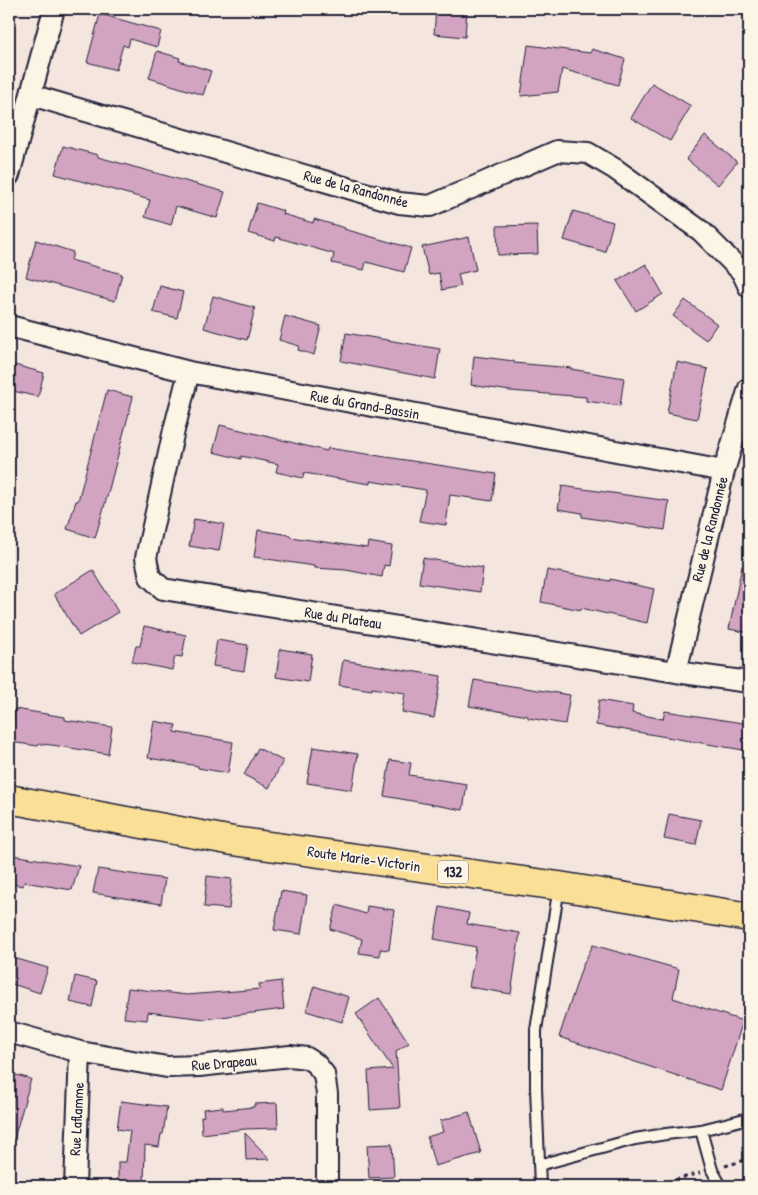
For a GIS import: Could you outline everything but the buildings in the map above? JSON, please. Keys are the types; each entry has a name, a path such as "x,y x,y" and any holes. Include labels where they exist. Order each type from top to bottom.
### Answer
{"main road":[{"name":"Route Marie-Victorin","path":"9,799 233,841 559,886 749,917"}],"street":[{"path":"9,175 54,9"},
{"name":"Rue de la Randonnée","path":"31,95 399,203 430,206 557,151 588,154 615,169 701,231 742,272 749,287"},
{"name":"Rue du Grand-Bassin","path":"9,326 189,372 724,471"},
{"name":"Rue du Plateau","path":"189,372 174,430 146,558 150,577 163,588 676,672 749,682"},
{"name":"Rue de la Randonnée","path":"676,672 724,471 749,388"},
{"name":"Rue Drapeau","path":"9,1032 80,1052 167,1067 199,1066 290,1056 307,1058 316,1064 324,1074 326,1087 327,1186"},
{"name":"Rue Laflamme","path":"75,1186 80,1052"}],"lane":[{"path":"540,1186 536,1030 559,886"},
{"path":"538,1165 634,1139 701,1130 749,1118"},
{"path":"701,1130 712,1170 721,1186"}],"path":[{"path":"725,1166 749,1159"},
{"path":"652,1186 703,1172"}]}
